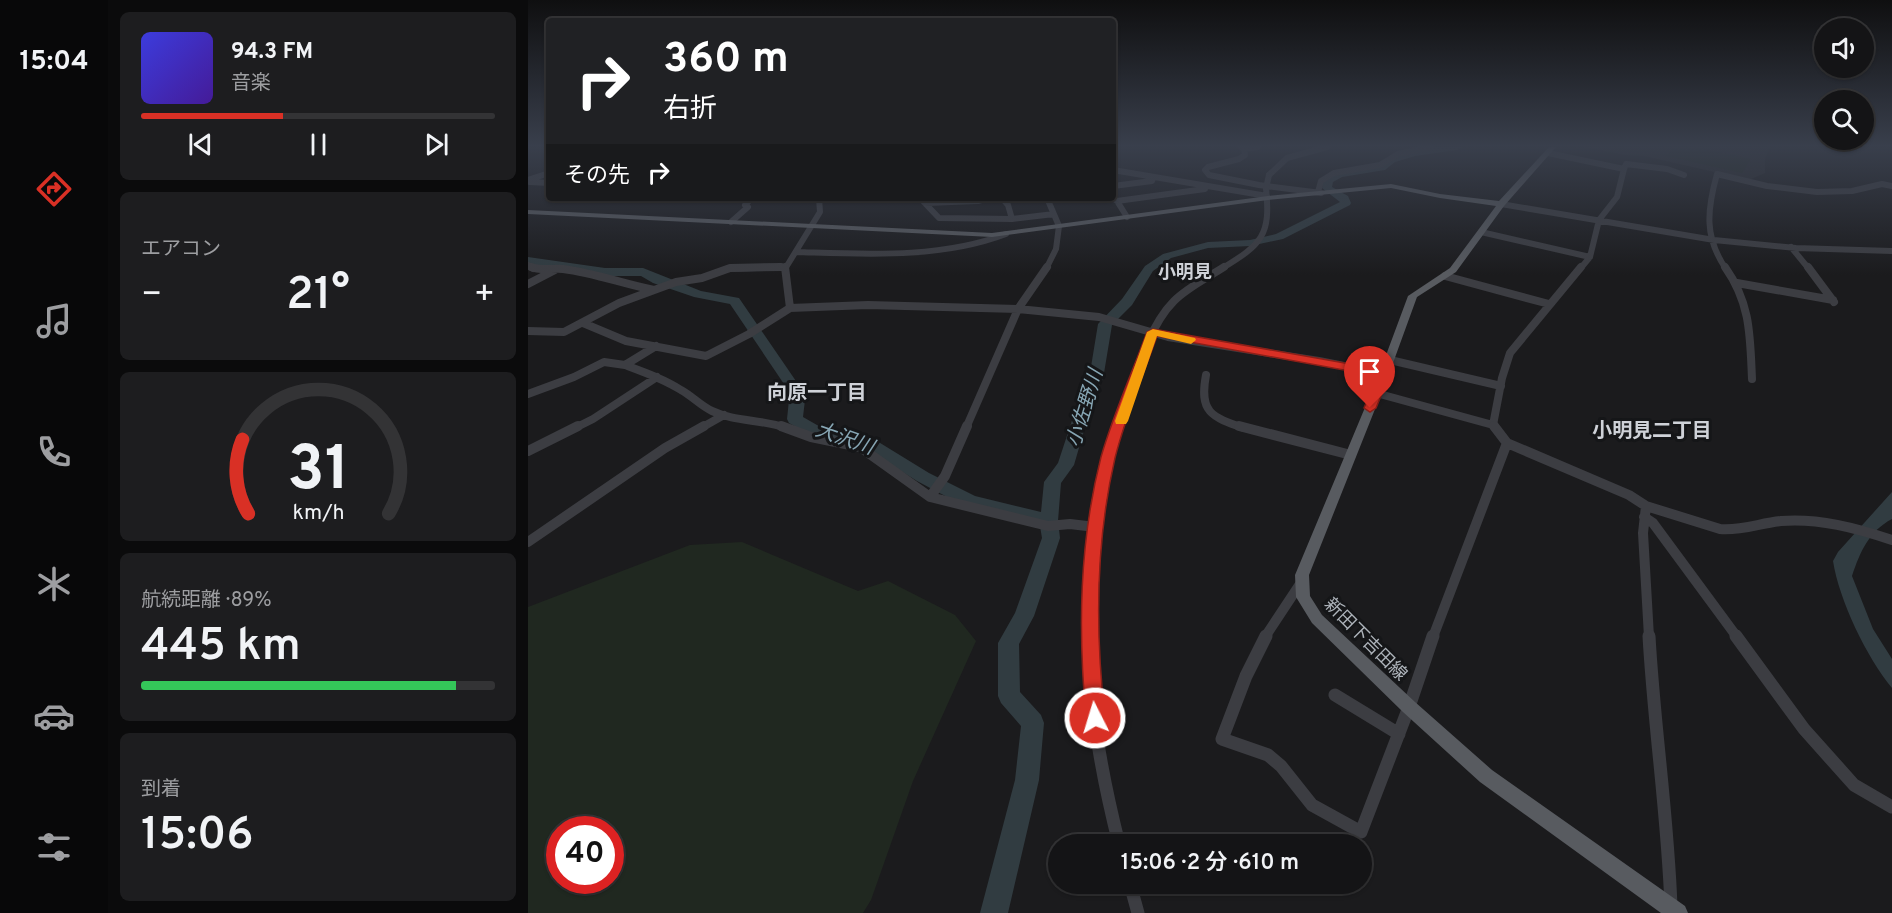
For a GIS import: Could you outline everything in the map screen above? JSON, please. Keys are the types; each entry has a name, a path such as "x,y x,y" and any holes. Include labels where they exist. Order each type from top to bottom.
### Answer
{"main road":[{"path":"528,212 950,234 1006,234 1267,197 1347,190"},
{"path":"1407,190 1501,204"},
{"path":"1302,580 1302,575 1390,360 1413,296 1453,270 1501,204 1514,190"},
{"name":"新田下吉田線","path":"1302,580 1303,597 1317,619 1409,707 1486,776 1674,910"}],"street":[{"path":"1116,200 1200,190"},
{"path":"1223,190 1267,197"},
{"path":"1117,834 1097,737 1090,661 1089,595 1095,527 1108,456 1153,332 1164,313 1194,283 1248,250 1266,229 1269,217 1266,190"},
{"path":"1298,190 1319,192"},
{"path":"1494,425 1502,378 1510,354 1590,257 1599,220 1617,197 1619,190"},
{"path":"1713,190 1709,202 1708,223 1714,240 1714,251 1737,283 1744,301 1749,323 1752,379"},
{"path":"1779,190 1853,190"},
{"path":"731,222 748,207 745,206 749,201"},
{"path":"790,308 785,267 820,212 819,201"},
{"path":"923,201 978,201"},
{"path":"923,201 939,218 1012,219 1054,214"},
{"path":"1005,201 1012,219"},
{"path":"934,494 945,476 1018,309 1053,259 1059,226 1048,201"},
{"path":"1116,201 1127,217"},
{"path":"1501,204 1714,240 1791,247 1892,251"},
{"path":"1481,232 1590,257"},
{"path":"796,252 899,252 965,246 1006,234"},
{"path":"1737,283 1834,302 1791,247"},
{"path":"528,331 564,332 620,303 676,282 702,278 730,268 785,267"},
{"path":"530,268 613,278 628,285 658,289"},
{"path":"528,284 556,270"},
{"path":"1445,276 1549,304"},
{"path":"583,323 626,341 706,356 763,326 790,308 868,305 1018,309 1099,317 1153,332 1384,374"},
{"path":"625,365 656,346"},
{"path":"1390,360 1502,386"},
{"path":"528,394 574,377 604,362 625,365 680,389 712,411 736,419 767,421 811,437 860,447 934,494 1048,526 1070,524 1095,527"},
{"path":"1206,375 1204,401 1208,411 1213,415 1249,430 1351,455"},
{"path":"528,451 593,419 657,377"},
{"path":"1376,393 1494,425 1507,443 1629,495 1669,544 1804,729 1854,785 1892,807"},
{"path":"528,542 665,448 724,415"},
{"path":"1302,580 1253,659 1236,696 1222,739 1268,755 1281,766 1312,805 1361,832 1409,707 1445,601 1497,472 1498,459 1507,443"},
{"path":"1645,512 1730,530 1780,521 1831,523 1849,526 1889,539"},
{"path":"1645,512 1643,533 1653,709 1674,910"},
{"path":"1335,695 1399,734"},
{"path":"1133,894 1138,913"}],"shaded area":[{"path":"1892,492 1892,519 1877,530 1866,543 1852,576 1873,629 1892,659 1892,688 1873,661 1855,628 1841,593 1833,561 1838,552"},
{"path":"742,542 858,591 888,581 955,615 976,641 913,781 871,900 863,913 528,913 528,607 690,545"}],"waterway":[{"name":"小佐野川","path":"1049,521 1053,482 1066,465 1088,393 1096,379 1105,324 1127,302 1149,269 1167,256 1208,245 1250,243 1279,237 1346,203 1344,198 1330,190"},
{"name":"大沢川","path":"528,261 605,272 643,272 657,280 698,294 734,301 791,384 797,400 795,419 820,433 866,442 923,477 970,501 1049,521"},
{"name":"小佐野川","path":"994,913 1027,780 1033,723 1009,696 1008,643 1024,616 1051,538 1049,521"}],"slow traffic":[{"path":"1121,421 1153,332 1168,337 1191,340"}],"district":[{"name":"小明見","path":"1185,272"},
{"name":"向原一丁目","path":"817,392"},
{"name":"小明見二丁目","path":"1652,430"}],"route":[{"path":"1095,718 1090,661 1089,595 1090,563 1095,527 1108,456 1153,332 1168,337 1319,361 1384,374 1370,408"}]}
